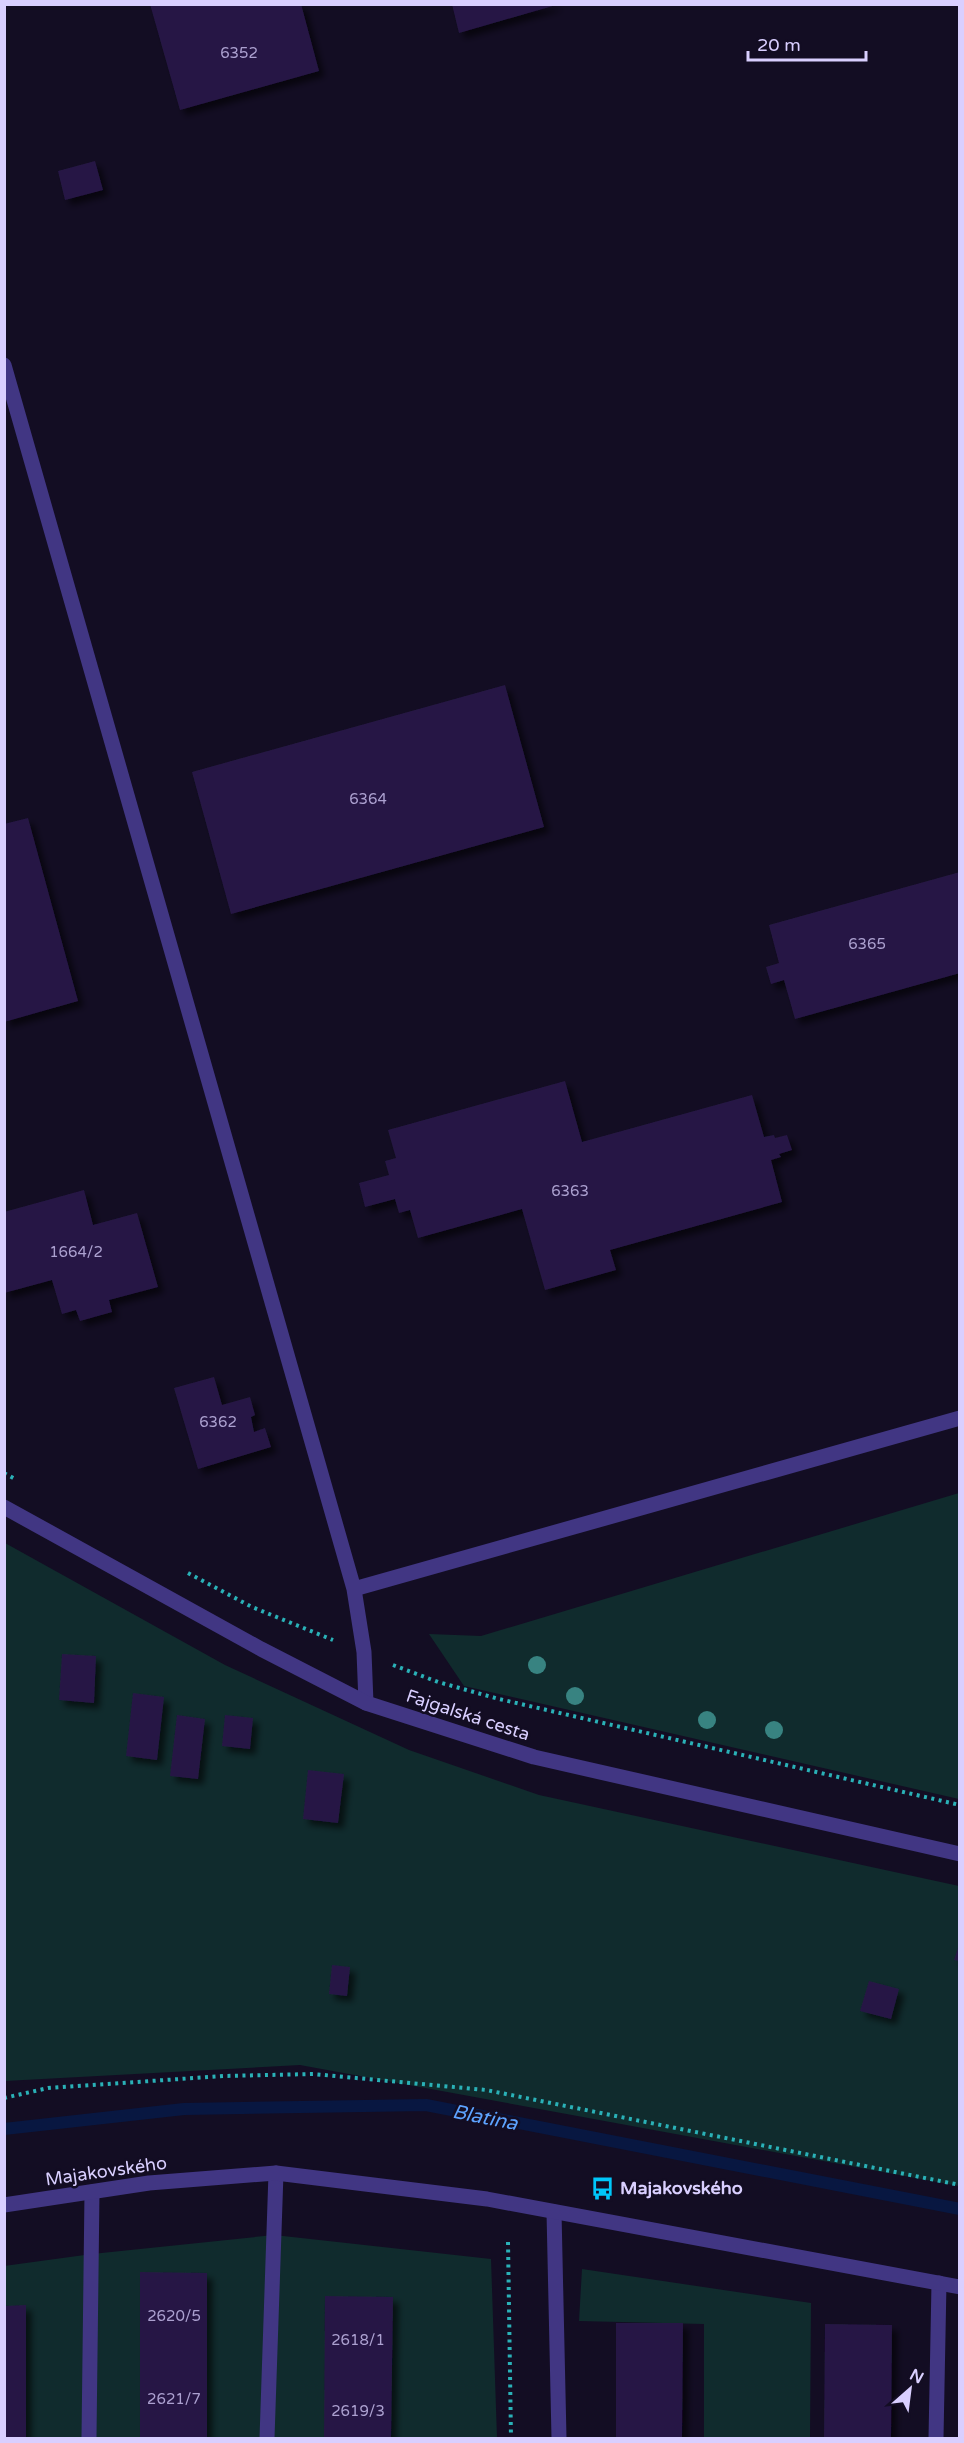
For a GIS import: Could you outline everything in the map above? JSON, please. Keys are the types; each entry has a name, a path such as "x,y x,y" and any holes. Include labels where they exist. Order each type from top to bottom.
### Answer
{"street":[{"path":"4,365 354,1589 364,1652 366,1703"},
{"path":"354,1589 960,1418"},
{"name":"Fajgalská cesta","path":"4,1507 366,1703 534,1757 960,1854"},
{"path":"267,2439 276,2173"},
{"name":"Majakovského","path":"4,2205 148,2183 276,2173 487,2199 960,2287"},
{"path":"89,2437 92,2192"},
{"path":"554,2212 559,2439"},
{"path":"936,2439 939,2283"}],"path":[{"path":"438,1682 499,1699 960,1805"},
{"path":"4,2098 48,2088 224,2076 313,2074 359,2078 486,2090 960,2185"},
{"path":"508,2242 511,2439"}],"green space":[{"path":"959,1493 959,1799 464,1686 429,1634 481,1636"},
{"path":"5,1543 225,1665 409,1750 539,1795 959,1886 959,2186 300,2065 5,2081"},
{"path":"274,2235 491,2259 497,2438 5,2438 4,2266 92,2254"},
{"path":"582,2269 811,2303 810,2438 704,2438 704,2324 579,2321"}],"building":[{"path":"150,4 301,4 319,71 180,110"},
{"path":"452,4 556,4 556,5 459,33"},
{"path":"95,161 103,190 65,200 58,171"},
{"path":"505,685 544,827 231,914 192,772"},
{"path":"28,818 78,1001 4,1022 4,824"},
{"path":"960,872 960,973 795,1019 784,980 771,984 766,967 779,963 769,925"},
{"path":"565,1081 582,1142 752,1095 764,1137 774,1135 775,1138 787,1135 792,1150 779,1154 781,1157 771,1160 782,1202 610,1250 616,1270 545,1290 522,1209 418,1238 410,1210 399,1213 395,1199 365,1207 359,1183 389,1175 385,1161 396,1158 388,1130"},
{"path":"84,1190 93,1225 137,1213 158,1287 109,1300 112,1312 80,1321 76,1310 62,1314 52,1280 4,1293 4,1212"},
{"path":"214,1377 222,1405 250,1397 255,1415 251,1417 254,1432 265,1428 271,1447 198,1469 174,1388"},
{"path":"62,1654 96,1656 94,1703 59,1700"},
{"path":"133,1693 164,1697 157,1760 126,1756"},
{"path":"177,1715 205,1719 198,1779 170,1776"},
{"path":"225,1715 253,1718 250,1749 222,1746"},
{"path":"308,1770 344,1774 338,1823 303,1819"},
{"path":"960,1945 960,1961 954,1960"},
{"path":"332,1965 350,1967 347,1996 329,1994"},
{"path":"869,1981 899,1989 891,2019 860,2011"},
{"path":"140,2272 207,2273 207,2438 140,2438"},
{"path":"325,2296 393,2297 391,2438 324,2438"},
{"path":"26,2305 26,2438 4,2438 4,2306"},
{"path":"616,2323 683,2323 682,2438 616,2438"},
{"path":"825,2324 892,2325 891,2438 824,2438"}],"waterway":[{"name":"Blatina","path":"4,2129 184,2109 426,2105 960,2209"}],"place":[{"name":"Majakovského","path":"602,2188"}]}
